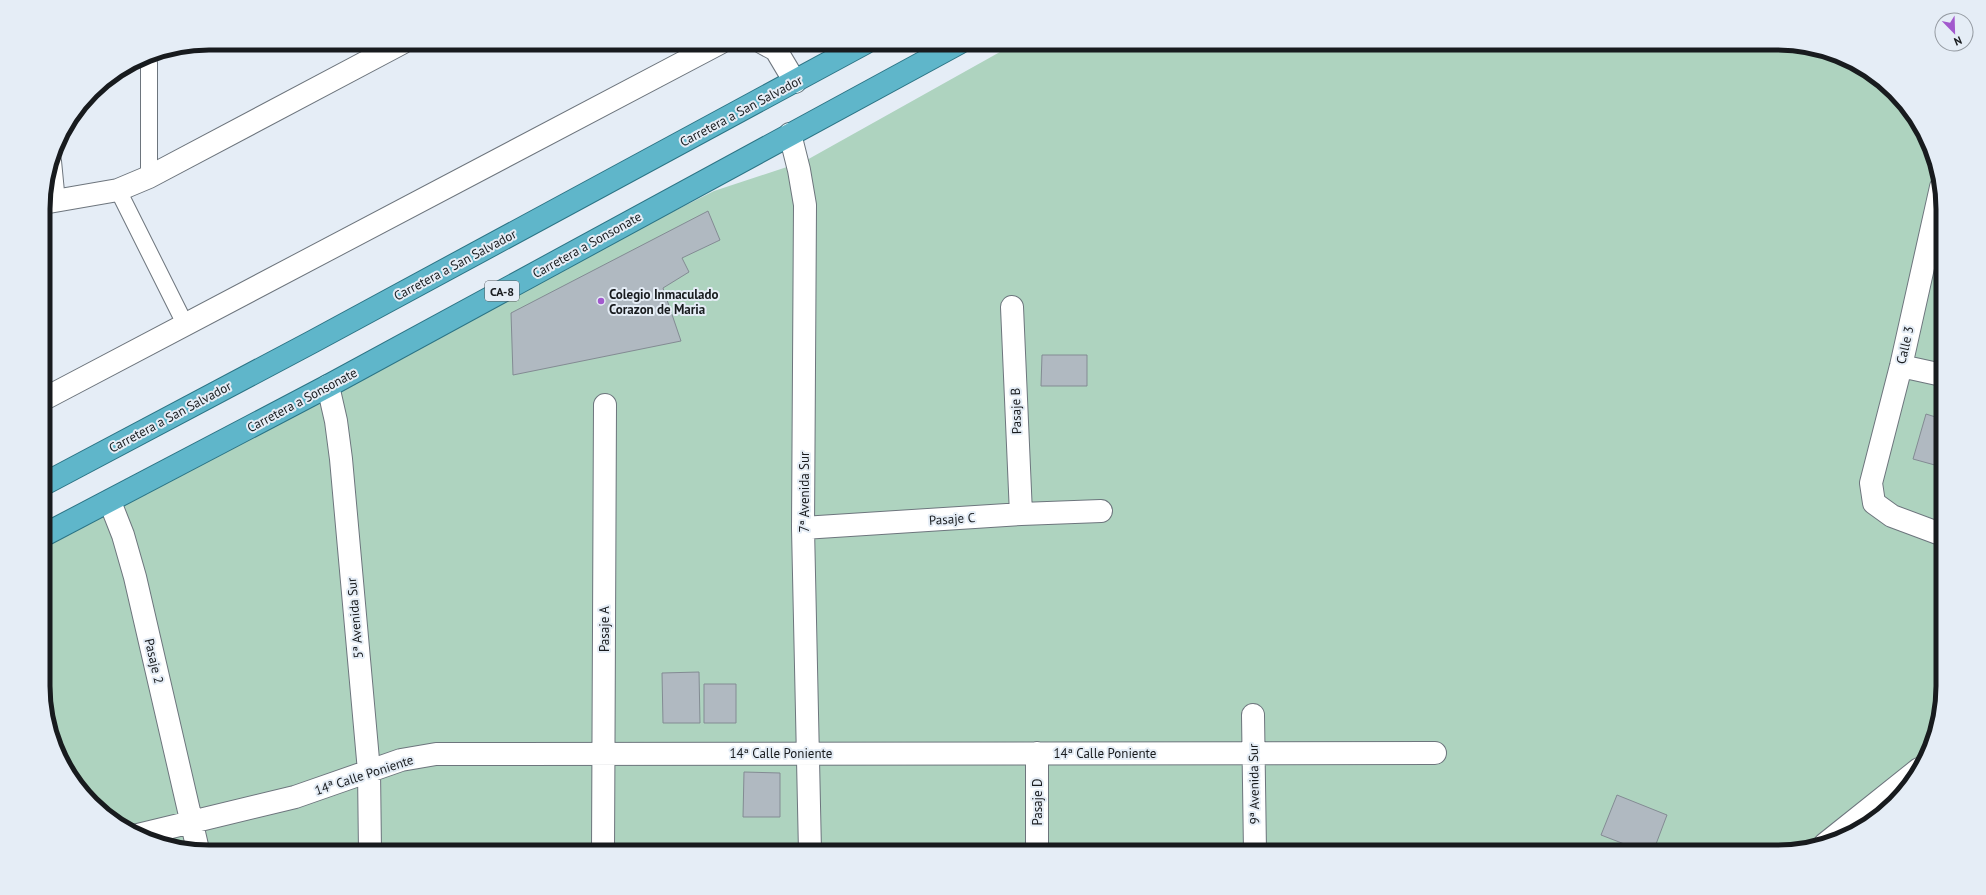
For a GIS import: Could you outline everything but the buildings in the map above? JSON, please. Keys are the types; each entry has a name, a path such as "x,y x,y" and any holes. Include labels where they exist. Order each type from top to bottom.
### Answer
{"highway":[{"name":"Carretera a San Salvador","path":"50,481 312,342 795,82 841,50"},
{"name":"Carretera a Sonsonate","path":"50,532 110,502 328,386 946,50"}],"street":[{"path":"50,203 118,190 149,177 389,50"},
{"path":"50,396 707,50"},
{"path":"776,50 795,82"},
{"name":"7ª Avenida Sur","path":"790,134 800,170 805,205 803,528 810,845"},
{"name":"Calle 3","path":"1936,209 1901,366 1871,484 1874,503 1892,516 1936,532"},
{"name":"Pasaje B","path":"1012,307 1021,514"},
{"path":"1901,366 1936,373"},
{"name":"5ª Avenida Sur","path":"328,386 336,421 341,459 369,770 370,845"},
{"name":"Pasaje A","path":"603,845 605,405"},
{"name":"Pasaje 2","path":"110,502 123,535 135,577 197,845"},
{"name":"Pasaje C","path":"803,528 1021,514 1101,511"},
{"name":"9ª Avenida Sur","path":"1253,715 1255,845"},
{"name":"Pasaje D","path":"1037,753 1037,845"},
{"name":"14ª Calle Poniente","path":"148,833 296,797 335,784 369,770 402,760 436,754 1435,753"},
{"path":"1840,832 1905,780"}],"lane":[{"path":"149,63 149,177"},
{"path":"50,203 51,187"},
{"path":"118,190 185,324"}],"green space":[{"path":"1003,50 1787,50 1818,55 1847,66 1882,89 1903,112 1915,130 1924,148 1931,168 1935,188 1936,696 1928,737 1915,766 1897,791 1882,806 1856,824 1828,837 1787,845 199,845 168,840 139,829 129,824 104,806 89,791 71,766 66,756 58,737 51,707 50,524 714,191 805,161"}],"place":[{"name":"Colegio Inmaculado Corazon de Maria","path":"601,301"}]}
